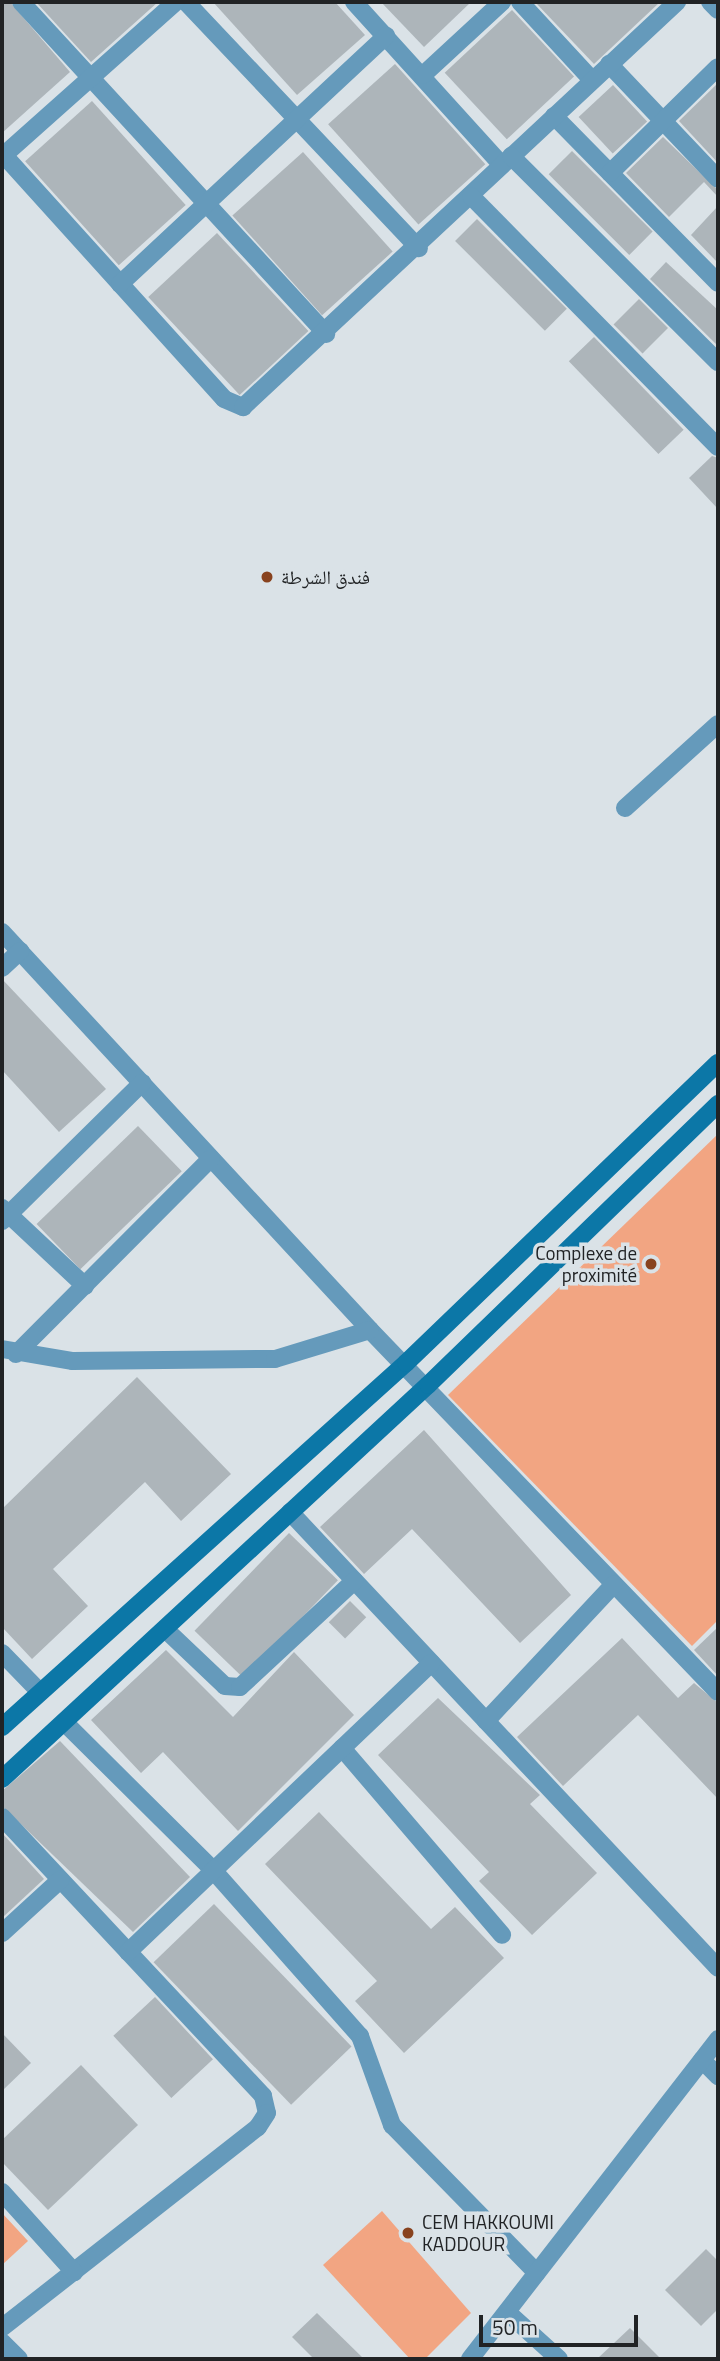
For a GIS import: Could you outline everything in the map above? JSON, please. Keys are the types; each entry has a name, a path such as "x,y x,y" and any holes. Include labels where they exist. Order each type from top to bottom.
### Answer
{"street":[{"path":"21,2 326,334"},
{"path":"176,2 3,154 236,407 265,392 677,2"},
{"path":"186,2 419,248"},
{"path":"354,2 506,161 718,362"},
{"path":"423,75 502,2"},
{"path":"520,2 592,80"},
{"path":"710,2 718,10"},
{"path":"120,284 386,36"},
{"path":"609,64 718,179"},
{"path":"610,173 718,66"},
{"path":"554,116 718,283"},
{"path":"471,196 718,447"},
{"path":"625,808 718,724"},
{"path":"2,932 370,1330 428,1385 718,1692"},
{"path":"2,968 20,951"},
{"path":"2,1727 38,1691 406,1363 716,1070"},
{"path":"85,1286 4,1214 142,1083"},
{"path":"2,1779 428,1385 718,1104"},
{"path":"9,1351 85,1286 211,1158"},
{"path":"9,1351 73,1361 275,1359 370,1330"},
{"path":"290,1512 718,1968"},
{"path":"166,1630 225,1686 240,1688 354,1581"},
{"path":"486,1721 614,1584"},
{"path":"2,1653 38,1691"},
{"path":"128,1952 431,1663"},
{"path":"64,1722 214,1870 360,2036 393,2125 537,2273"},
{"path":"342,1748 502,1935"},
{"path":"2,1817 263,2096 267,2113 258,2127 2,2328"},
{"path":"2,1934 60,1880"},
{"path":"470,2359 718,2039"},
{"path":"702,2060 718,2076"},
{"path":"2,2192 74,2272"},
{"path":"507,2312 559,2359"},
{"path":"2,2342 19,2359"}],"shaded area":[{"name":"Complexe de proximité","path":"718,1134 718,1620 692,1646 448,1395"},
{"path":"382,2211 471,2313 425,2359 410,2359 323,2265"},
{"path":"2,2213 28,2241 2,2265"}],"building":[{"path":"2,2 10,2 70,72 2,133"},
{"path":"36,2 158,2 91,62"},
{"path":"213,2 335,2 365,35 297,95"},
{"path":"381,2 471,2 424,47"},
{"path":"535,2 660,2 594,64"},
{"path":"512,10 574,77 507,139 445,73"},
{"path":"395,64 485,164 418,225 328,124"},
{"path":"718,83 718,163 679,121"},
{"path":"613,85 647,122 613,154 579,117"},
{"path":"92,101 186,205 119,265 25,161"},
{"path":"663,137 718,190 718,197 704,182 669,217 626,173"},
{"path":"572,151 653,232 629,255 549,174"},
{"path":"303,152 393,252 322,315 232,216"},
{"path":"718,206 718,263 691,235"},
{"path":"477,219 567,309 545,331 455,241"},
{"path":"217,233 308,331 240,395 148,297"},
{"path":"666,262 718,310 718,346 650,279"},
{"path":"639,299 668,328 643,353 614,324"},
{"path":"594,337 684,430 658,454 569,361"},
{"path":"712,456 718,458 718,509 689,478"},
{"path":"2,979 106,1089 59,1132 2,1070"},
{"path":"138,1126 182,1171 80,1269 37,1224"},
{"path":"137,1377 231,1474 181,1521 145,1482 53,1569 88,1606 32,1659 2,1627 2,1509"},
{"path":"424,1430 571,1595 520,1643 412,1529 364,1574 320,1527"},
{"path":"289,1533 338,1580 243,1678 195,1631"},
{"path":"350,1601 366,1617 345,1638 329,1622"},
{"path":"718,1627 718,1676 694,1650"},
{"path":"622,1638 678,1698 694,1683 718,1703 718,1799 638,1715 563,1786 517,1737"},
{"path":"166,1650 233,1717 294,1652 354,1715 238,1831 163,1752 141,1773 91,1720"},
{"path":"438,1698 540,1795 530,1804 597,1873 532,1935 479,1881 489,1872 378,1755"},
{"path":"60,1741 190,1877 133,1932 2,1806 2,1791"},
{"path":"319,1812 431,1929 455,1907 504,1958 404,2053 355,2001 377,1981 265,1864"},
{"path":"2,1833 44,1879 2,1918"},
{"path":"214,1904 352,2046 291,2105 154,1962"},
{"path":"155,1997 213,2059 171,2098 113,2036"},
{"path":"2,2033 31,2063 2,2091"},
{"path":"81,2065 138,2125 48,2210 2,2162 2,2140"},
{"path":"706,2249 718,2261 718,2309 701,2326 665,2290"},
{"path":"317,2313 364,2359 314,2359 292,2337"},
{"path":"630,2328 661,2359 597,2359"}],"place":[{"name":"فندق الشرطة","path":"267,577"},
{"name":"Complexe de proximité","path":"651,1264"},
{"name":"CEM HAKKOUMI KADDOUR","path":"408,2233"}]}
